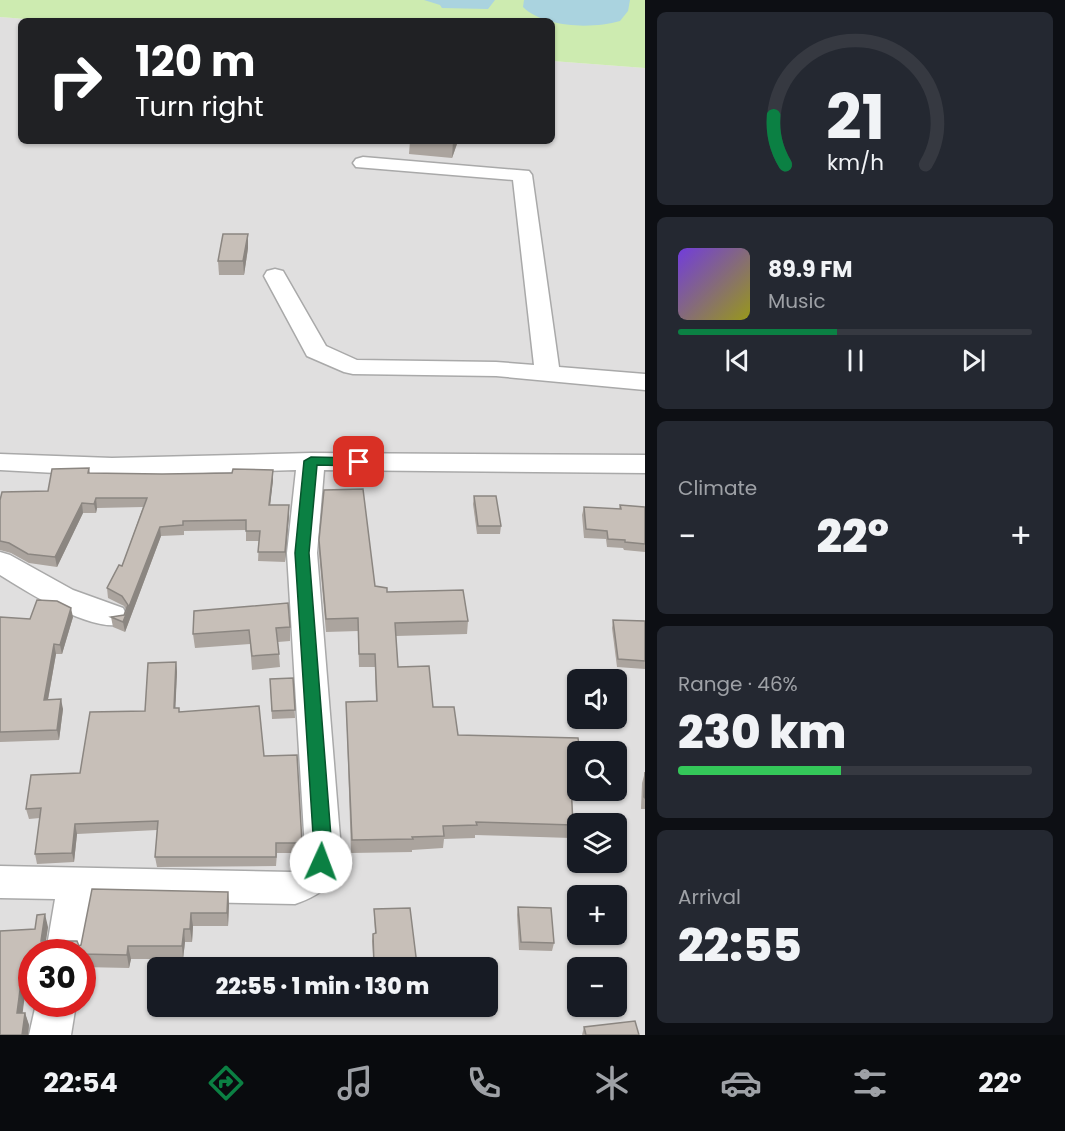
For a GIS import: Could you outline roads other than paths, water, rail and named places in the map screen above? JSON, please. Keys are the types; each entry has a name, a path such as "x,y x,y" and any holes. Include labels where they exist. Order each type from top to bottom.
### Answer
{"street":[{"path":"363,163 522,176 548,374"},
{"path":"275,276 315,351 353,368 496,369 645,382"},
{"path":"0,882 295,888 310,882 319,874 323,850 302,553 311,461"},
{"path":"0,462 112,467 311,461 645,464"},
{"path":"0,562 62,598 112,616"},
{"path":"67,939 77,883"},
{"path":"50,1035 53,1017"}],"water":[{"path":"424,0 495,0 488,9 442,8 440,5"},
{"path":"524,0 630,0 628,11 620,21 583,26 556,23 555,18 542,18 523,7"}]}
